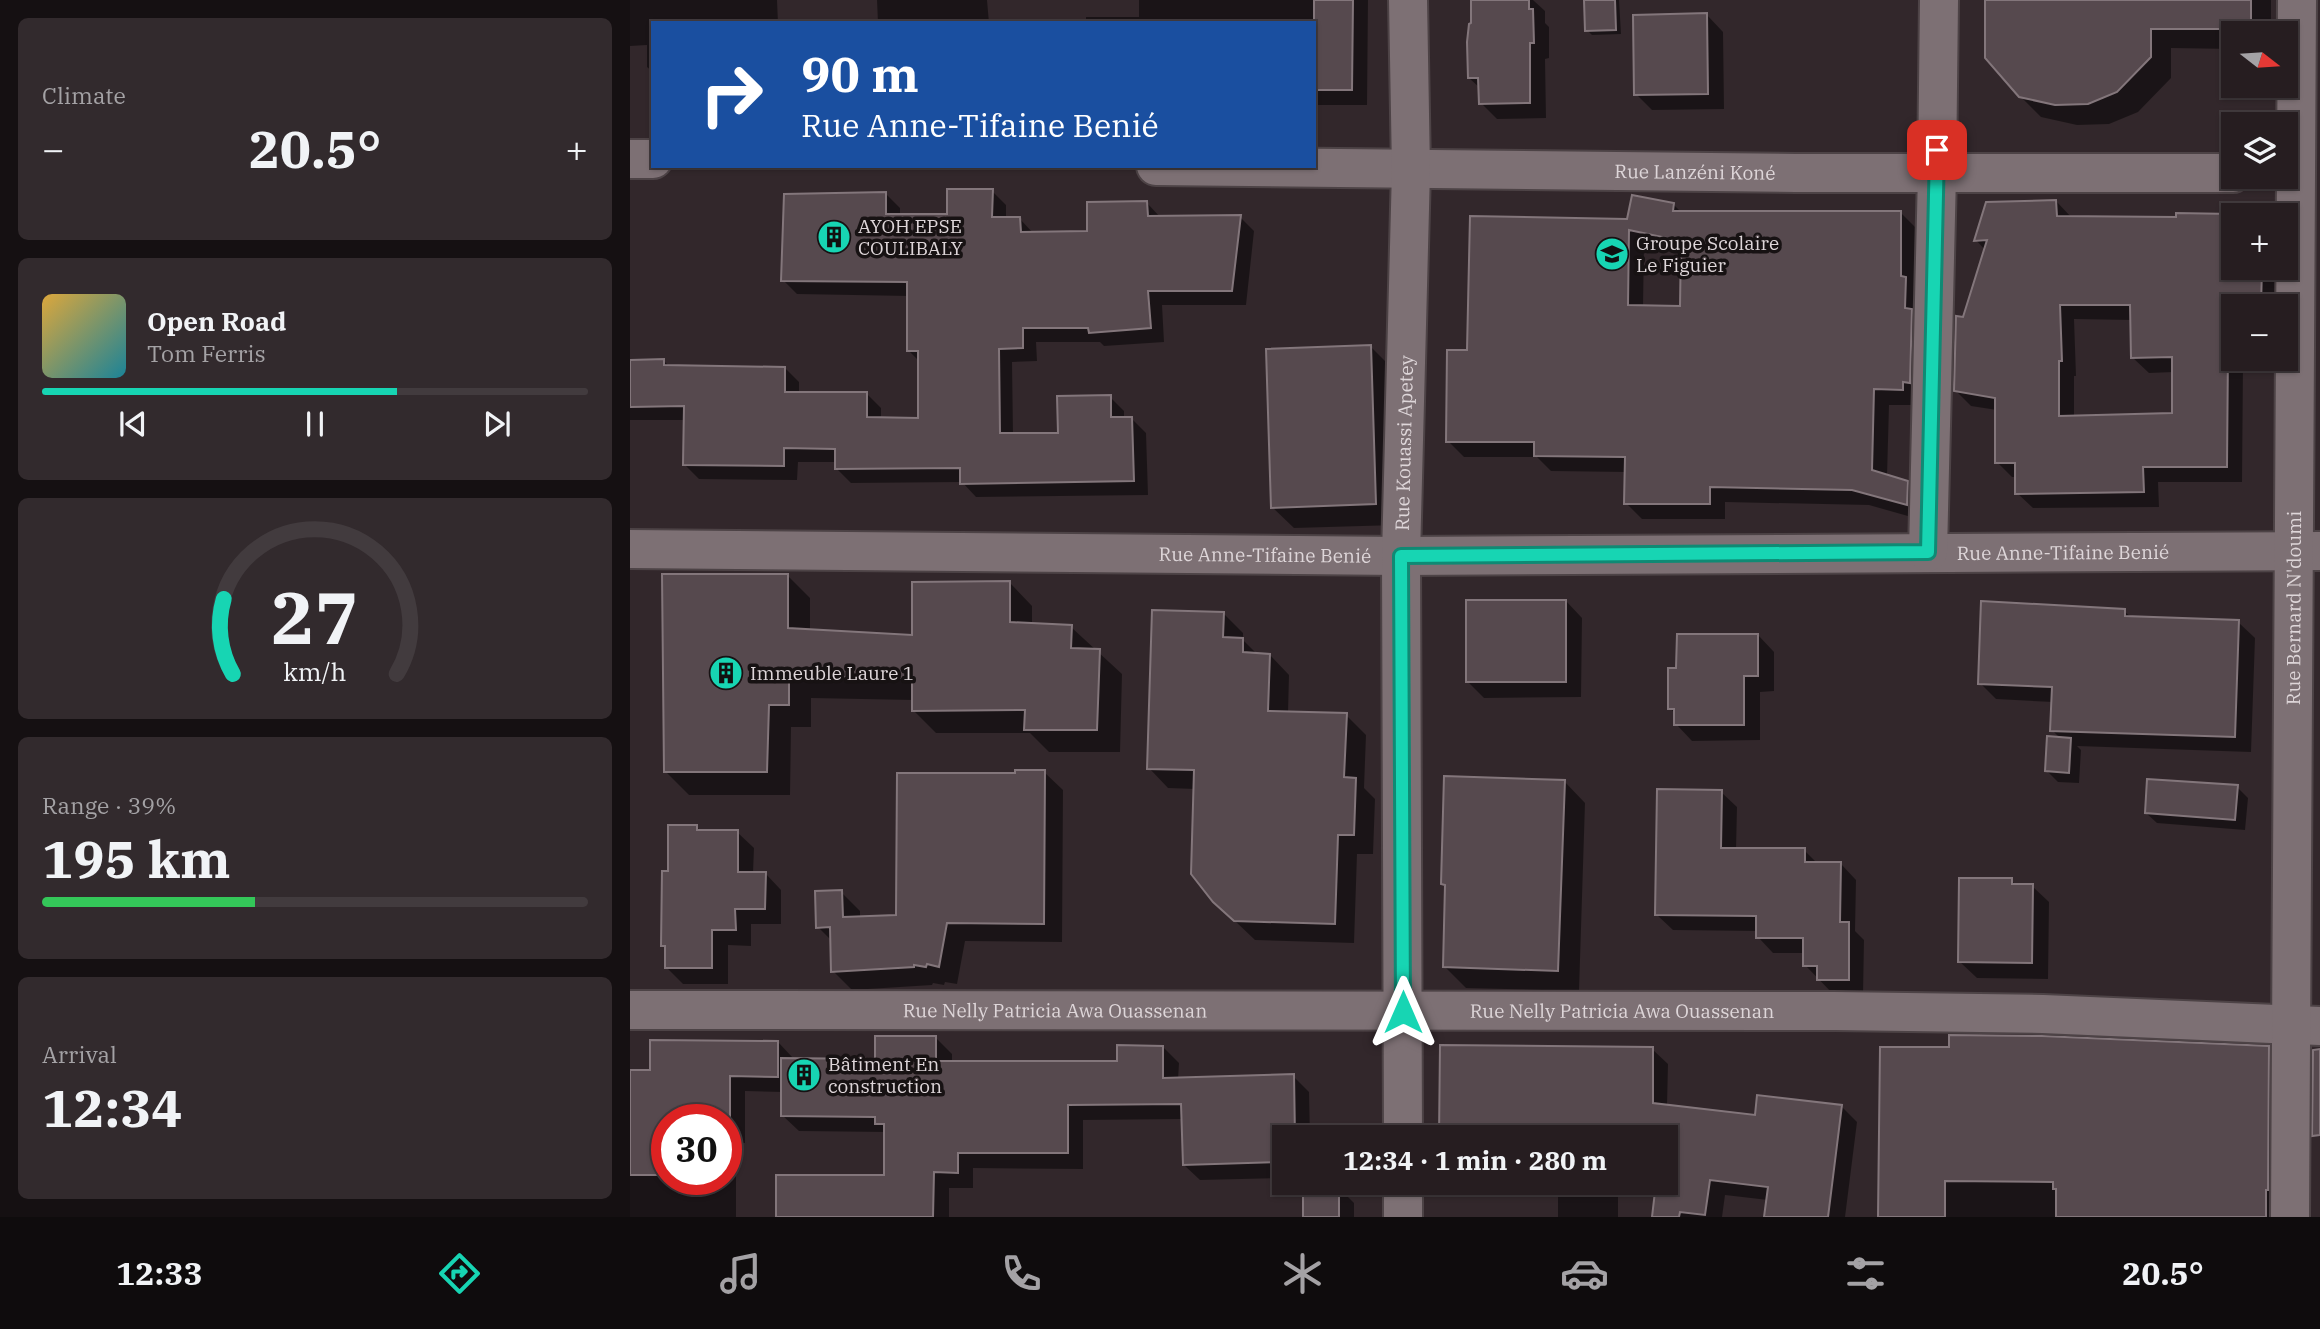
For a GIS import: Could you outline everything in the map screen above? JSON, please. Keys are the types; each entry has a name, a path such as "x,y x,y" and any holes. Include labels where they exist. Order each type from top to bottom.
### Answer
{"street":[{"name":"Rue Kouassi Apetey","path":"1403,1125 1401,556 1411,170 1408,0"},
{"path":"1928,552 1939,0"},
{"name":"Rue Bernard N'doumi","path":"2290,1217 2306,1026 2307,550 2297,0"},
{"path":"630,159 651,159"},
{"name":"Rue Lanzéni Koné","path":"1284,168 1937,174 2221,173"},
{"name":"Rue Anne-Tifaine Benié","path":"630,549 1401,556 2307,550"},
{"name":"Rue Nelly Patricia Awa Ouassenan","path":"630,1010 1835,1011 2043,1014 2306,1026"},
{"path":"1403,1195 1403,1217"}],"building":[{"path":"1314,0 1353,0 1352,90 1316,90"},
{"path":"1471,0 1529,0 1529,9 1533,9 1534,43 1530,43 1530,103 1479,104 1478,78 1468,78 1467,42 1471,23"},
{"path":"1584,0 1615,0 1616,30 1585,31"},
{"path":"1985,0 2251,0 2251,21 2221,21 2221,29 2151,29 2151,57 2117,92 2088,104 2055,105 2019,97 1985,58"},
{"path":"1707,13 1708,94 1634,95 1633,15"},
{"path":"947,189 993,189 992,217 1020,217 1021,232 1087,231 1087,202 1147,201 1148,216 1241,215 1232,291 1148,291 1151,328 1089,333 1088,328 1023,328 1023,348 999,349 1000,433 1058,433 1057,396 1111,395 1111,417 1132,417 1134,481 960,484 960,468 835,469 835,449 784,448 784,466 683,465 684,406 630,407 630,360 664,359 664,365 785,367 785,392 867,392 867,417 918,418 918,351 907,351 907,282 781,281 784,194 886,192 886,214 947,214"},
{"path":"1632,195 1674,203 1673,211 1901,211 1901,276 1906,277 1905,308 1912,309 1910,383 1903,382 1903,390 1874,389 1872,470 1908,481 1907,505 1852,490 1710,487 1710,504 1624,504 1625,457 1534,456 1534,442 1446,442 1447,350 1467,350 1470,216 1627,219","holes":["1629,230 1681,241 1680,306 1628,305"]},
{"path":"2056,200 2057,216 2176,217 2176,213 2221,214 2221,280 2262,280 2261,294 2221,294 2221,371 2228,371 2227,467 2143,467 2144,492 2015,494 2015,463 1995,463 1995,398 1954,391 1956,316 1963,317 1987,240 1974,241 1986,202","holes":["2060,305 2130,305 2131,358 2172,357 2172,413 2059,416 2059,361 2062,361"]},
{"path":"1371,345 1376,504 1271,508 1266,349"},
{"path":"662,574 788,574 788,628 912,635 912,582 1010,581 1010,622 1072,625 1071,648 1100,649 1097,730 1024,730 1025,710 912,711 912,678 789,676 789,705 769,705 767,772 664,772"},
{"path":"1466,600 1566,600 1566,682 1466,682"},
{"path":"1981,601 2125,609 2125,616 2239,620 2235,737 2050,731 2052,687 1978,684"},
{"path":"1152,610 1224,612 1223,637 1243,638 1243,652 1270,654 1268,711 1347,713 1344,777 1356,778 1354,835 1338,835 1335,924 1234,921 1213,902 1191,874 1194,770 1147,769"},
{"path":"1677,634 1758,634 1758,676 1744,676 1744,725 1674,725 1674,709 1668,709 1668,668 1676,668"},
{"path":"2047,736 2071,738 2069,773 2045,771"},
{"path":"1015,770 1045,770 1044,924 947,923 939,967 927,964 926,967 914,965 831,972 830,927 816,928 815,891 842,890 843,917 896,915 897,773 1015,773"},
{"path":"1444,776 1565,780 1558,971 1443,967 1445,885 1441,884"},
{"path":"2147,779 2238,785 2235,820 2145,813"},
{"path":"1657,789 1722,790 1721,848 1805,848 1805,862 1841,862 1840,922 1849,922 1849,980 1817,980 1817,966 1803,966 1803,938 1756,938 1756,916 1655,915"},
{"path":"668,825 697,825 697,830 738,830 738,872 766,872 765,909 735,909 736,930 712,930 712,968 665,968 665,946 661,946 662,871 668,871"},
{"path":"1959,878 2012,878 2012,884 2033,884 2032,963 1958,962"},
{"path":"1949,1035 2042,1036 2269,1046 2266,1217 2056,1217 2056,1189 2053,1189 2053,1182 1945,1181 1945,1217 1878,1217 1880,1047 1949,1047"},
{"path":"875,1036 936,1036 936,1061 1117,1061 1117,1045 1163,1046 1163,1078 1294,1074 1295,1125 1272,1125 1272,1162 1183,1165 1181,1104 1068,1105 1068,1153 958,1153 958,1173 934,1172 933,1217 776,1217 776,1175 884,1175 884,1124 875,1124 875,1117 781,1116 781,1058 875,1059"},
{"path":"650,1040 778,1041 778,1077 730,1076 730,1104 651,1104 651,1175 630,1175 630,1070 650,1070"},
{"path":"1440,1045 1653,1047 1653,1103 1755,1115 1757,1095 1842,1105 1828,1217 1764,1217 1768,1187 1710,1180 1705,1215 1680,1212 1679,1217 1652,1217 1655,1195 1678,1195 1678,1125 1439,1125"},
{"path":"2320,1049 2320,1135 2312,1136 2313,1050"},
{"path":"1303,1195 1339,1195 1339,1217 1303,1217"}],"place":[{"name":"AYOH EPSE COULIBALY","path":"834,237"},
{"name":"Groupe Scolaire Le Figuier","path":"1612,254"},
{"name":"Immeuble Laure 1","path":"726,673"},
{"name":"Bâtiment En construction","path":"804,1075"}],"route":[{"path":"1403,1012 1401,556 1928,552 1937,150"}]}
